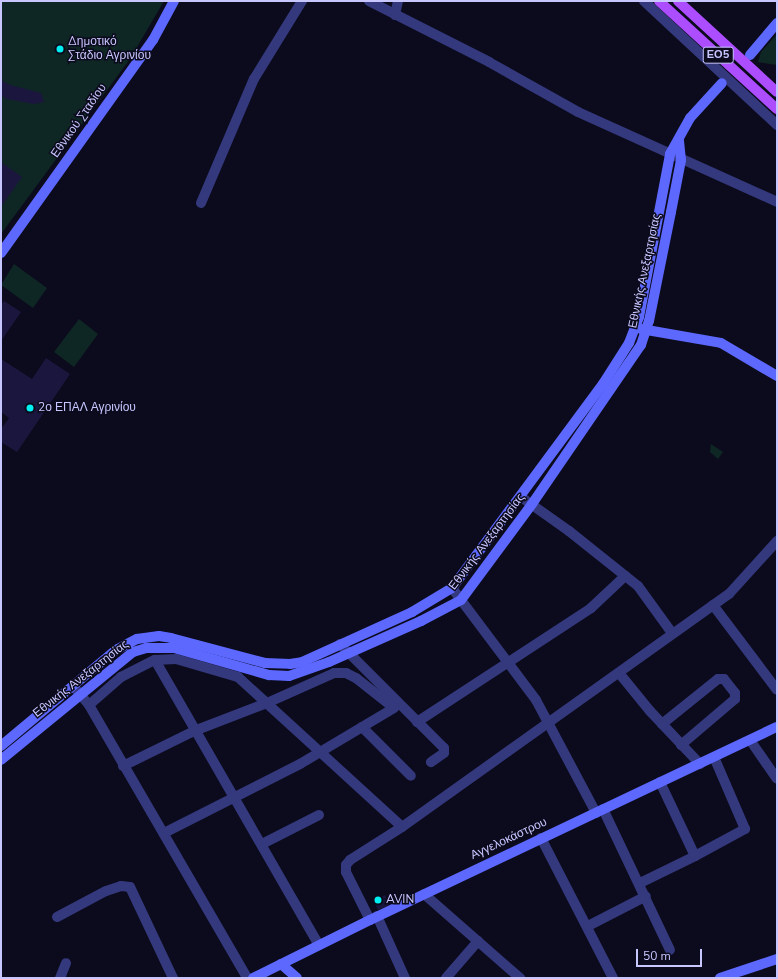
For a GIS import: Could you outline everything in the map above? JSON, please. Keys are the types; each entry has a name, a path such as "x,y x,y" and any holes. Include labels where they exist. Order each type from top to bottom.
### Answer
{"main road":[{"name":"ΕΟ5","path":"658,1 777,109"},
{"name":"ΕΟ5","path":"678,1 777,90"}],"street":[{"name":"Εθνικού Σταδίου","path":"1,253 153,40 174,1"},
{"path":"201,203 254,79 302,1"},
{"path":"369,1 489,62 578,112 681,160 777,202"},
{"path":"395,15 398,1"},
{"path":"644,1 777,125"},
{"path":"750,55 777,23"},
{"name":"Εθνικής Ανεξαρτησίας","path":"1,746 74,687 116,650 137,638 149,636 171,638 280,664 302,662 412,612 452,588 521,497 603,384 636,329 670,154 690,118 722,83"},
{"path":"767,100 777,90"},
{"name":"Εθνικής Ανεξαρτησίας","path":"1,760 82,696 133,652 146,648 174,648 280,676 299,675 461,600 532,504 635,357 647,330 681,160 679,140"},
{"path":"636,329 721,343 777,376"},
{"path":"521,497 625,576 646,594 672,633"},
{"path":"405,978 373,918 346,872 346,865 402,827 713,605 742,582 777,541"},
{"path":"417,722 591,608 625,576"},
{"path":"452,588 536,700 640,883 670,950"},
{"path":"713,605 777,690"},
{"path":"340,644 445,749 444,753 431,762"},
{"path":"89,705 121,677 155,660 176,659 238,677 402,827"},
{"path":"155,660 194,731 262,844 319,945"},
{"path":"123,766 194,731 267,703 334,673 346,673 366,685 394,708 362,726 320,753 164,833"},
{"path":"619,673 662,724 700,764"},
{"path":"662,724 718,679 724,679 735,693 736,699 681,745"},
{"path":"74,687 89,705 247,978"},
{"path":"362,726 412,776"},
{"name":"Αγγελοκάστρου","path":"253,978 373,918 777,727"},
{"path":"750,740 777,779"},
{"path":"640,883 745,830 714,757"},
{"path":"660,782 695,856"},
{"path":"262,844 319,815"},
{"path":"541,838 614,978"},
{"path":"56,917 106,891 121,886 130,887 173,978"},
{"path":"424,894 520,978"},
{"path":"588,926 646,896"},
{"path":"446,978 478,941"},
{"path":"720,978 777,959"},
{"path":"60,978 66,963"},
{"path":"281,964 297,978"}],"green space":[{"path":"1,1 164,1 130,59 1,234"},
{"path":"777,34 777,65 758,62 761,52"},
{"path":"14,264 47,288 33,308 1,285"},
{"path":"79,319 98,334 74,367 54,352"},
{"path":"711,444 723,452 718,459 710,452"}],"building":[{"path":"1,80 10,85 41,93 44,102 34,104 6,99 1,95"},
{"path":"1,162 22,177 1,207"},
{"path":"4,301 21,312 1,341 1,305"},
{"path":"46,358 70,374 17,452 1,442 1,429 9,418 1,412 1,359 32,379"},
{"path":"385,895 389,905 378,910 373,900"}],"place":[{"name":"Δημοτικό Στάδιο Αγρινίου","path":"60,49"},
{"name":"2ο ΕΠΑΛ Αγρινίου","path":"30,408"},
{"name":"AVIN","path":"378,900"}]}
